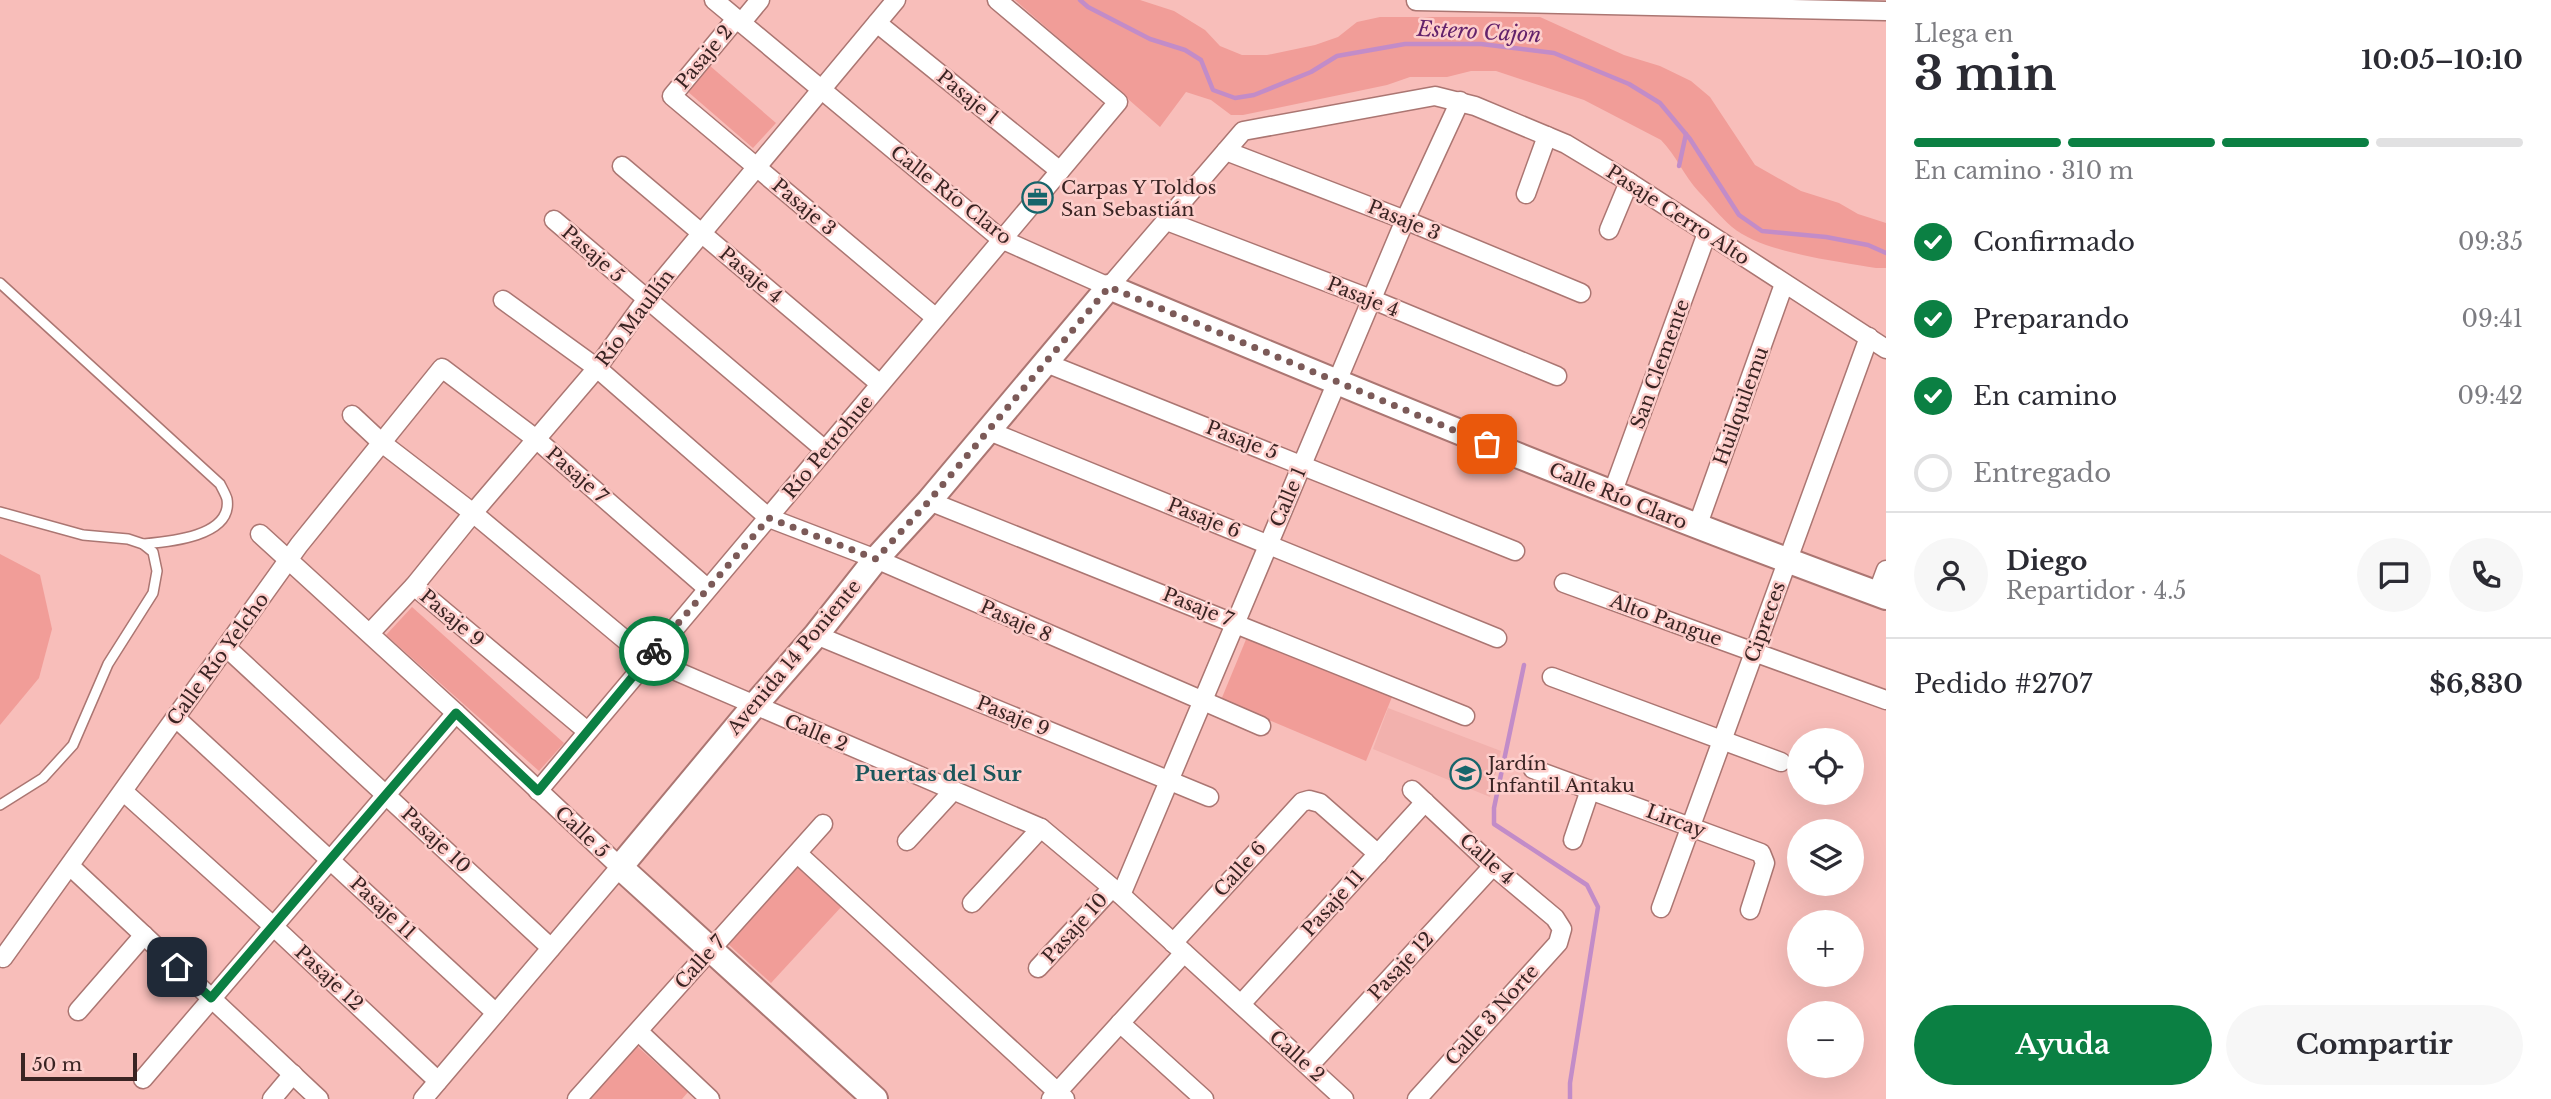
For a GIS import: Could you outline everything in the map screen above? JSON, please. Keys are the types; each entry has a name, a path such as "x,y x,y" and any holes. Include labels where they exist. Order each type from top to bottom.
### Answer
{"street":[{"name":"Calle Río Claro","path":"714,0 1001,239 1336,383 1612,494 1882,595"},
{"name":"Pasaje 2","path":"672,96 760,0"},
{"name":"Río Maullín","path":"369,633 414,586 597,368 646,300 896,0"},
{"name":"Río Petrohue","path":"538,791 1118,102 997,0"},
{"path":"1416,1 1673,3 1886,11"},
{"name":"Pasaje 1","path":"877,23 1059,172"},
{"name":"Pasaje 3","path":"672,96 936,318"},
{"name":"Avenida 14 Poniente","path":"423,1099 816,635 876,559 929,501 1243,131 1420,97 1434,96 1460,101"},
{"name":"Pasaje Cerro Alto","path":"1460,101 1566,144 1886,349"},
{"name":"Calle 1","path":"1116,891 1169,780 1371,299 1460,101"},
{"path":"1527,194 1547,136"},
{"name":"Pasaje 3","path":"1226,151 1405,220 1581,293"},
{"name":"Pasaje 4","path":"622,166 880,384"},
{"path":"1609,230 1629,183"},
{"name":"Pasaje 5","path":"554,220 825,450"},
{"name":"Pasaje 4","path":"1167,221 1371,299 1557,376"},
{"name":"San Clemente","path":"1612,494 1707,233"},
{"name":"Huilquilemu","path":"1697,527 1784,284"},
{"path":"503,300 597,368 769,518"},
{"name":"Cipreces","path":"1661,908 1869,337"},
{"name":"Pasaje 5","path":"1046,363 1515,551"},
{"name":"Pasaje 7","path":"442,368 536,439 707,588"},
{"name":"Calle Río Yelcho","path":"3,958 289,559 442,368"},
{"name":"Calle 2","path":"352,415 382,443 473,513 648,659 1041,828 1116,891 1344,1099"},
{"name":"Pasaje 6","path":"989,430 1497,638"},
{"name":"Pasaje 7","path":"929,501 1465,716"},
{"name":"Pasaje 8","path":"769,518 876,559 1202,703 1261,726"},
{"name":"Calle 5","path":"260,534 875,1099"},
{"path":"1882,595 1886,570"},
{"name":"Alto Pangue","path":"1564,583 1886,700"},
{"name":"Pasaje 9","path":"414,586 587,731"},
{"name":"Pasaje 9","path":"816,635 1209,797"},
{"name":"Pasaje 10","path":"227,648 551,948"},
{"path":"1552,677 1781,762"},
{"path":"143,1079 456,713"},
{"name":"Pasaje 11","path":"176,718 496,1013"},
{"name":"Lircay","path":"1533,769 1757,850 1764,856 1765,867 1750,910"},
{"path":"1573,839 1590,790"},
{"name":"Pasaje 12","path":"124,792 273,926 438,1081"},
{"path":"906,841 952,792"},
{"name":"Pasaje 11","path":"1241,1004 1378,854 1418,796"},
{"name":"Calle 4","path":"1418,796 1493,866 1555,918 1562,929"},
{"name":"Calle 6","path":"1058,1097 1178,948 1299,805 1309,800 1320,803 1378,854"},
{"name":"Calle 7","path":"577,1099 823,824"},
{"path":"972,903 1041,828"},
{"path":"798,854 1058,1097"},
{"path":"70,866 319,1099"},
{"name":"Pasaje 12","path":"1309,1066 1493,866"},
{"name":"Pasaje 10","path":"1038,968 1116,891"},
{"name":"Calle 3 Norte","path":"1417,1099 1558,943 1562,929"},
{"path":"78,1011 144,935"},
{"path":"1120,1023 1205,1099"},
{"path":"639,1032 707,1098"},
{"path":"272,1099 293,1074"}],"lane":[{"path":"0,283 220,484 227,499 225,515 214,526 185,540 143,544"},
{"path":"0,512 83,535 128,539 143,544 153,552 157,571 153,593 108,664 73,745 43,778 0,805"}],"shaded area":[{"path":"1015,0 1140,0 1174,11 1205,30 1220,46 1242,55 1267,55 1315,45 1338,37 1357,22 1380,17 1540,17 1624,55 1660,66 1691,81 1710,97 1755,165 1801,191 1839,203 1858,214 1886,223 1886,268 1801,255 1745,236 1732,227 1699,192 1661,140 1584,100 1496,71 1471,71 1447,77 1410,77 1387,85 1243,115 1231,115 1211,100 1186,92 1160,127"},
{"path":"709,65 776,123 753,148 687,91"},
{"path":"0,554 40,575 52,629 39,678 0,725"},
{"path":"412,607 564,743 539,771 386,635"},
{"path":"1247,637 1392,697 1366,761 1221,700"},
{"name":"Jardín Infantil Antaku","path":"1388,708 1501,751 1490,797 1373,749"},
{"path":"800,865 843,905 771,983 727,943"},
{"path":"637,1046 688,1092 682,1099 588,1099"}],"waterway":[{"name":"Estero Cajon","path":"1080,0 1088,7 1150,39 1185,50 1201,60 1213,90 1235,98 1254,95 1311,72 1337,56 1405,44 1481,44 1554,53 1629,84 1660,103 1690,139 1739,215 1762,231 1826,237 1868,245 1886,253"},
{"path":"1679,166 1686,134"},
{"path":"1524,665 1494,808 1494,824 1587,885 1598,907 1570,1083 1570,1099"}],"way so far":[{"path":"654,651 769,518 876,559 929,501 1109,287 1487,444"}],"place":[{"name":"Carpas Y Toldos San Sebastián","path":"1038,198"},
{"name":"Jardín Infantil Antaku","path":"1465,774"}],"district":[{"name":"Puertas del Sur","path":"938,774"}],"route":[{"path":"177,967 211,998 456,713 538,791 654,651"}]}
